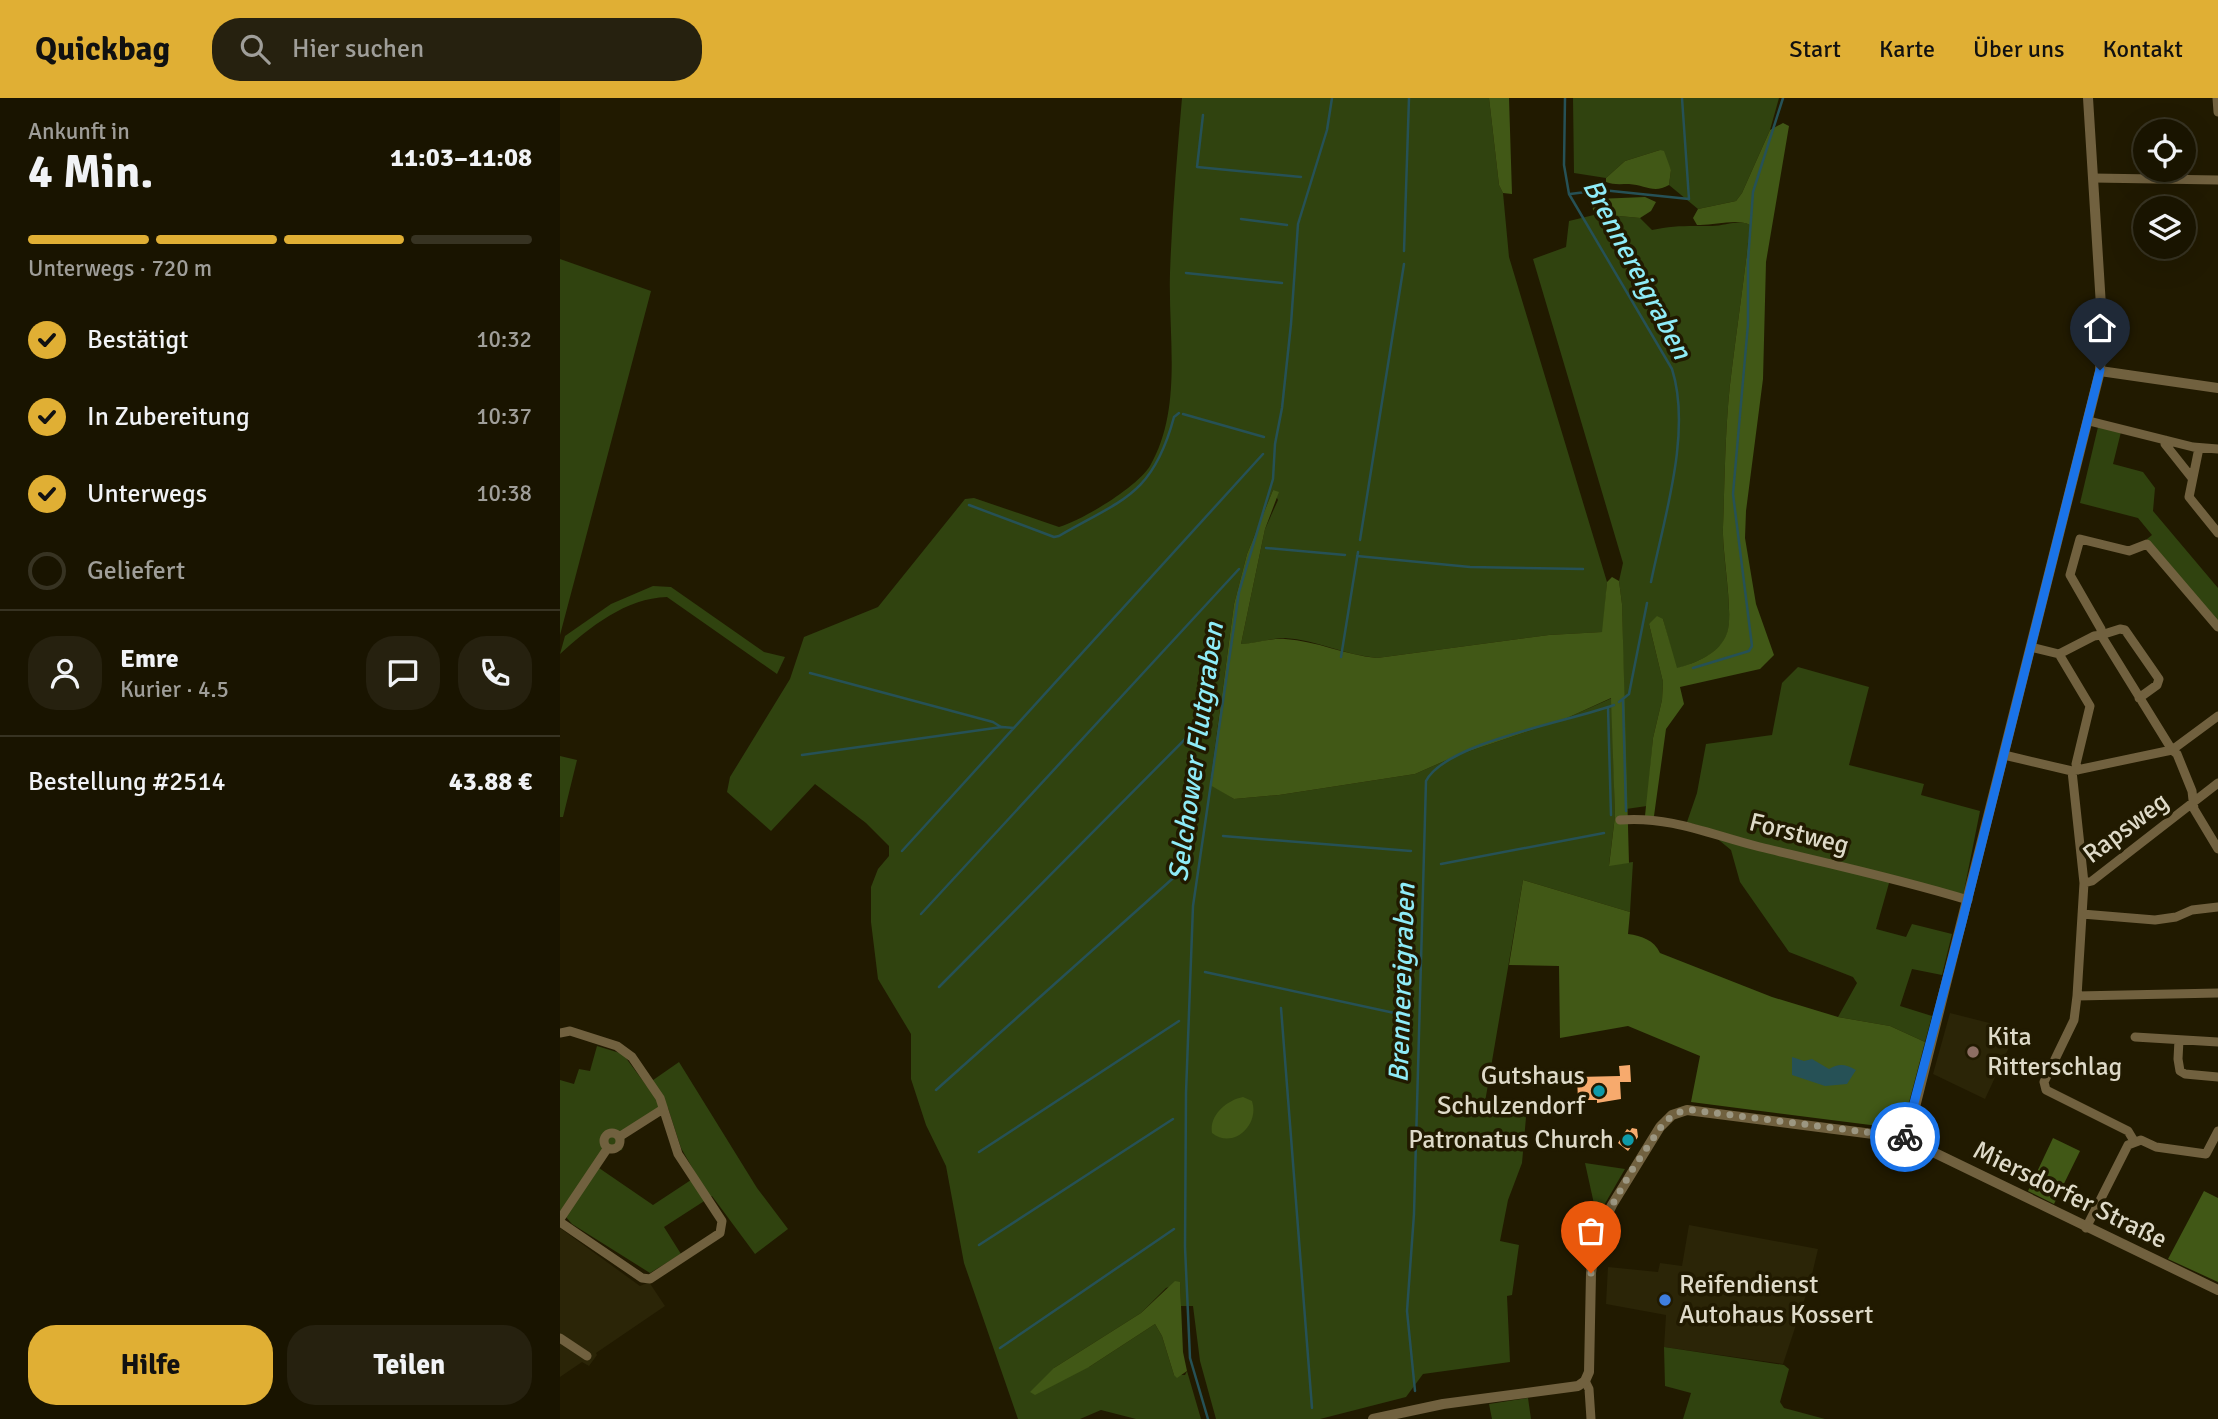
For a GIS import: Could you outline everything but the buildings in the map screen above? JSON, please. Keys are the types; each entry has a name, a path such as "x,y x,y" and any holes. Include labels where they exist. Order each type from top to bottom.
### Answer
{"street":[{"path":"1904,1138 1911,1123 1968,900 2100,370 2102,322 2088,98"},
{"path":"2217,98 2218,112"},
{"path":"2093,178 2218,180"},
{"path":"2100,370 2218,388"},
{"path":"2089,421 2199,448 2218,449"},
{"path":"2165,440 2165,444 2192,478"},
{"path":"2199,448 2189,497 2218,533"},
{"path":"2218,627 2147,544 2129,551 2080,539 2070,575 2101,629 2101,635 2177,754 2192,791 2192,804 2218,849"},
{"path":"2031,647 2059,654 2094,636 2125,630 2159,679 2157,685 2139,698"},
{"path":"2059,654 2090,706 2075,770 2084,883 2074,1020 2044,1082 2046,1090 2128,1131 2134,1141"},
{"path":"2004,755 2075,770 2172,750 2216,720"},
{"name":"Rapsweg","path":"2084,883 2092,881 2218,783"},
{"name":"Forstweg","path":"1620,820 1678,822 1753,845 1968,900"},
{"path":"2082,915 2155,920 2176,917 2192,910 2218,907"},
{"path":"2077,996 2218,993"},
{"path":"560,1032 570,1031 626,1051 655,1090 663,1109 678,1154 722,1221 720,1233 650,1279 642,1278 560,1221 607,1149 603,1142 607,1135 612,1133 619,1137 663,1109"},
{"path":"2135,1037 2218,1042"},
{"path":"2179,1040 2180,1071 2218,1077"},
{"name":"Miersdorfer Straße","path":"1585,1381 1589,1372 1591,1273 1596,1238 1632,1170 1660,1127 1672,1115 1692,1110 1904,1138 2218,1290"},
{"path":"2087,1227 2128,1145 2141,1140 2156,1147 2206,1154 2218,1131"},
{"path":"560,1338 587,1356"},
{"path":"1373,1419 1443,1404 1578,1385 1585,1381 1589,1389 1591,1419"}],"shaded area":[{"name":"Kita Ritterschlag","path":"1950,1013 2017,1030 1985,1099 1933,1074"},
{"path":"1689,1225 1818,1249 1810,1283 1783,1364 1664,1347 1666,1315 1606,1304 1608,1267 1658,1272 1660,1263 1682,1266"},
{"path":"560,1228 640,1286 649,1282 665,1306 596,1353 589,1366 582,1362 560,1377"}],"green space":[{"path":"1182,98 1489,98 1509,257 1607,582 1603,632 1549,635 1377,658 1285,638 1241,644 1265,529 1278,500 1273,490 1247,554 1234,604 1210,784 1234,799 1279,795 1415,774 1458,755 1567,718 1612,698 1615,816 1609,865 1633,862 1630,912 1523,880 1485,1102 1527,1106 1522,1163 1508,1200 1500,1241 1519,1245 1512,1295 1507,1296 1510,1362 1423,1374 1406,1397 1320,1419 1216,1419 1200,1361 1193,1306 1181,1306 1180,1283 1166,1288 1141,1313 1054,1368 1089,1367 1155,1324 1162,1336 1174,1375 1185,1375 1187,1371 1201,1419 1136,1419 1101,1410 1080,1419 1018,1419 964,1263 946,1166 926,1125 911,1079 911,1034 878,979 871,922 871,887 878,869 889,856 889,846 866,823 815,784 771,831 727,792 730,777 790,679 804,637 878,607 965,499 974,498 1059,527 1109,502 1134,483 1150,466 1167,421 1170,396 1170,273"},
{"path":"1489,98 1509,98 1512,194 1503,193 1499,185"},
{"path":"1573,98 1779,98 1770,130 1742,193 1736,201 1698,209 1669,185 1671,170 1660,150 1625,161 1606,178 1574,173"},
{"path":"1783,123 1789,126 1766,262 1763,379 1745,538 1756,604 1774,655 1760,669 1680,687 1684,704 1666,729 1654,816 1645,816 1653,738 1662,700 1663,682 1649,624 1657,616 1663,619 1677,668 1699,660 1719,647 1729,624 1723,527 1727,427 1750,225 1732,222 1697,225 1693,218 1698,209 1736,201 1770,130"},
{"path":"1664,151 1671,170 1669,185 1664,188 1606,182 1606,178 1625,161"},
{"path":"1645,197 1656,202 1651,211 1640,218 1598,214 1593,210 1592,203 1597,199"},
{"path":"1598,214 1640,218 1652,230 1737,223 1750,225 1727,428 1723,539 1729,625 1724,641 1713,652 1699,661 1676,669 1663,619 1649,624 1663,682 1662,700 1653,738 1647,806 1626,809 1622,604 1619,581 1623,563 1533,259 1566,247 1569,221"},
{"path":"560,259 651,291 560,635"},
{"path":"2098,427 2121,432 2113,464 2143,472 2155,488 2153,511 2218,588 2218,623 2147,539 2152,535 2138,518 2080,503"},
{"path":"1273,490 1279,492 1265,529 1241,644 1285,639 1377,658 1549,635 1602,632 1607,582 1612,577 1619,581 1622,604 1629,863 1609,866 1615,816 1611,698 1567,718 1458,755 1415,774 1279,795 1234,799 1210,785 1234,604 1247,554"},
{"path":"653,586 671,587 764,652 785,657 777,674 667,597 623,608 596,624 560,654 565,636 611,604"},
{"path":"1798,667 1869,687 1849,765 1924,784 1921,795 1980,811 1963,896 1891,876 1876,929 1906,937 1912,924 1952,934 1942,975 1912,969 1900,1006 1932,1016 1925,1042 1890,1026 1838,1017 1857,983 1853,977 1789,952 1740,882 1731,850 1703,827 1687,822 1697,793 1706,744 1772,735 1782,683"},
{"path":"560,756 577,760 563,817 560,817"},
{"path":"1523,880 1630,912 1628,934 1647,939 1660,953 1772,997 1838,1017 1890,1026 1925,1042 1902,1129 1691,1102 1700,1056 1628,1026 1560,1038 1559,966 1509,965"},
{"path":"597,1046 623,1054 646,1085 679,1062 757,1188 788,1229 755,1254 712,1196 664,1227 681,1254 650,1273 572,1224 560,1210 560,1080 574,1084 579,1069 590,1071","holes":["668,1108 681,1148 697,1176 653,1205 599,1168 608,1153 622,1150 625,1137 631,1131"]},
{"path":"1243,1097 1252,1101 1253,1110 1252,1119 1243,1132 1228,1139 1212,1133 1213,1120 1220,1109"},
{"path":"2053,1138 2080,1151 2054,1204 2028,1191"},
{"path":"1585,1163 1625,1169 1599,1214 1596,1213"},
{"path":"2204,1191 2218,1198 2218,1282 2168,1259"},
{"path":"1175,1281 1180,1282 1183,1352 1187,1371 1177,1378 1174,1375 1162,1336 1155,1324 1089,1367 1035,1395 1030,1392 1054,1368 1141,1313"},
{"path":"1664,1347 1784,1365 1789,1369 1780,1402 1784,1408 1825,1419 1683,1419 1691,1393 1665,1386"},
{"path":"1528,1398 1531,1419 1492,1419 1489,1404"}],"water":[{"path":"1792,1057 1804,1061 1812,1059 1829,1069 1842,1065 1856,1070 1847,1084 1825,1086 1792,1075"}],"waterway":[{"name":"Selchower Flutgraben","path":"1208,1419 1190,1358 1185,1247 1186,1093 1193,906 1239,592 1273,479 1291,324 1298,224 1327,130 1332,98"},
{"path":"1404,251 1409,98"},
{"name":"Brennereigraben","path":"1565,98 1564,165 1569,194 1672,369 1677,394 1678,447 1669,503 1651,582"},
{"path":"1570,194 1602,190 1689,199 1682,98"},
{"path":"1693,668 1749,651 1752,646 1733,494 1748,324 1748,261 1753,192 1783,98"},
{"path":"1203,115 1197,167 1301,177"},
{"path":"1241,219 1287,225"},
{"path":"1360,540 1404,264"},
{"path":"1186,273 1282,283"},
{"path":"969,505 1054,537 1059,536 1133,492 1156,463 1174,417 1179,413"},
{"path":"1183,414 1264,437"},
{"path":"902,851 1263,454"},
{"path":"1266,548 1345,555"},
{"path":"1341,657 1358,552"},
{"path":"1357,556 1470,567 1583,569"},
{"path":"921,914 1239,569"},
{"name":"Brennereigraben","path":"1619,702 1629,694 1647,603"},
{"path":"810,673 993,722 1001,727"},
{"path":"1623,700 1626,811"},
{"name":"Brennereigraben","path":"1415,1391 1407,1311 1414,1214 1426,781 1438,767 1483,744 1614,705"},
{"path":"1608,707 1611,815"},
{"path":"939,987 1212,712"},
{"path":"802,755 1002,727 1014,728"},
{"path":"1441,864 1604,833"},
{"path":"1223,836 1411,851"},
{"path":"936,1090 1190,863"},
{"path":"1205,972 1399,1014"},
{"path":"1281,1008 1312,1408"},
{"path":"979,1152 1179,1021"},
{"path":"979,1245 1173,1119"},
{"path":"1000,1348 1174,1229"}],"way so far":[{"path":"1591,1273 1593,1250 1602,1223 1632,1170 1660,1127 1672,1115 1692,1110 1905,1137"}],"place":[{"name":"Kita Ritterschlag","path":"1973,1052"},
{"name":"Gutshaus Schulzendorf","path":"1599,1091"},
{"name":"Patronatus Church","path":"1628,1140"},
{"name":"Reifendienst Autohaus Kossert","path":"1665,1300"}],"route":[{"path":"1905,1137 1911,1123 2100,370"}]}
